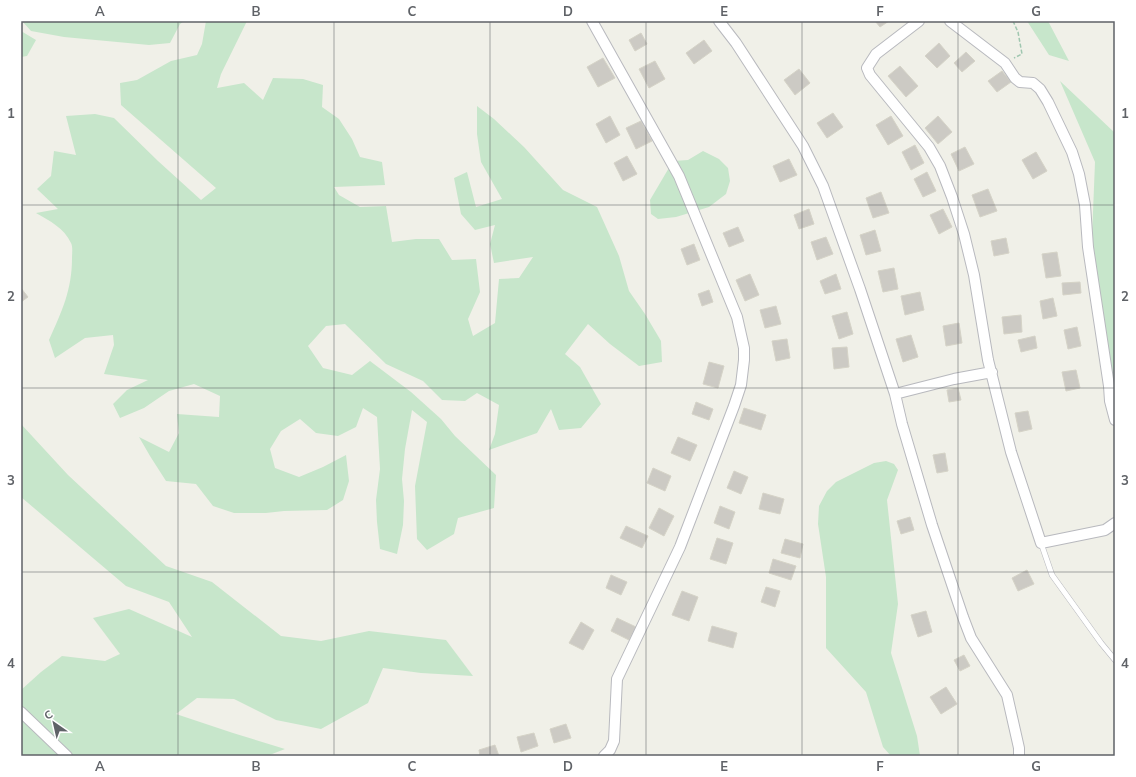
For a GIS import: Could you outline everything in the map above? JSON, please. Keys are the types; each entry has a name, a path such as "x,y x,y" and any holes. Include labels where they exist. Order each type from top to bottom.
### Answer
{"street":[{"path":"592,21 682,181 737,317 744,348 741,386 680,547 617,679 614,741 610,750 604,756"},
{"path":"719,21 736,43 803,146 819,179 857,282 895,394 902,424 932,525 963,617 971,638 1007,694 1019,748 1019,756"},
{"path":"919,21 876,54 867,68 870,75 929,147 940,166 952,197 974,275 988,360 1011,452 1041,542 1105,530 1115,523"},
{"path":"950,21 1005,63 1015,78 1020,82 1033,83 1040,89 1048,102 1072,152 1079,174 1085,205 1088,247 1110,401 1115,420"},
{"path":"895,394 947,380 992,372"},
{"path":"21,712 67,756"}],"lane":[{"path":"1041,542 1052,575 1115,660"}],"path":[{"path":"1005,63 1022,54 1018,32 1013,21"}],"green space":[{"path":"22,21 184,21 180,24 170,43 149,45 64,37 31,31"},
{"path":"206,21 247,21 221,74 217,88 244,83 263,100 273,78 303,79 323,85 322,107 339,119 352,139 360,157 382,162 385,185 334,187 339,195 360,207 386,206 392,242 416,239 439,239 452,260 476,259 480,292 468,319 473,336 495,323 499,279 519,278 533,257 494,263 490,244 495,225 475,230 461,214 454,178 467,172 476,207 502,199 481,162 477,134 477,106 494,119 524,147 563,190 597,207 619,256 629,291 661,341 662,362 639,366 610,344 588,324 565,354 580,367 601,404 581,428 559,430 551,409 537,433 489,450 495,434 499,405 477,393 465,401 442,400 423,381 386,364 345,324 326,326 308,346 323,368 352,375 370,361 411,392 441,419 455,436 496,475 494,508 458,518 454,534 427,550 417,539 415,486 427,422 412,410 405,449 402,479 404,501 403,525 397,554 380,549 376,500 380,469 377,417 363,408 356,427 338,436 316,433 300,419 281,431 270,449 275,468 299,477 346,455 349,481 343,500 327,510 234,513 213,506 196,484 166,481 139,437 169,452 179,433 177,414 219,417 220,396 194,384 169,391 144,408 120,418 113,404 127,390 148,380 104,374 114,345 113,335 85,338 55,358 49,340 62,310 68,290 72,270 72,246 61,229 36,213 58,209 37,189 51,176 54,151 76,155 66,116 95,114 114,118 201,200 216,188 121,105 120,83 137,80 171,61 197,55 202,44"},
{"path":"1027,21 1048,21 1069,61 1049,55"},
{"path":"21,31 36,40 27,56 21,57"},
{"path":"1060,81 1115,133 1115,392 1091,262 1095,162"},
{"path":"703,151 719,159 728,168 730,181 726,194 709,207 676,217 658,219 651,214 650,200 673,161 688,160"},
{"path":"21,424 68,475 166,566 212,582 281,636 321,641 369,631 446,640 473,676 421,673 383,668 368,703 321,729 276,720 234,699 197,698 176,714 285,749 267,756 21,756 21,690 62,656 105,661 120,654 93,618 129,609 192,637 169,602 126,586 21,497"},
{"path":"886,461 894,464 898,470 887,500 898,604 891,653 917,736 920,756 891,756 883,747 866,692 826,648 826,577 818,524 819,506 827,491 836,482 874,463"}],"building":[{"path":"875,21 889,21 880,27"},
{"path":"641,33 647,44 635,51 629,40"},
{"path":"704,40 712,51 694,64 686,53"},
{"path":"939,43 950,56 937,68 925,56"},
{"path":"966,52 975,61 962,72 954,63"},
{"path":"603,58 615,78 598,87 587,67"},
{"path":"655,61 665,79 649,88 639,69"},
{"path":"900,66 918,86 906,97 888,76"},
{"path":"799,69 810,83 795,95 784,80"},
{"path":"1002,71 1011,82 997,92 988,81"},
{"path":"833,113 843,127 827,138 817,123"},
{"path":"610,116 620,135 606,143 596,124"},
{"path":"891,116 903,136 888,145 876,125"},
{"path":"938,116 952,132 938,144 925,128"},
{"path":"641,121 652,141 636,149 626,128"},
{"path":"915,145 924,163 911,170 902,152"},
{"path":"965,147 974,164 959,171 951,154"},
{"path":"1036,152 1047,171 1033,179 1022,160"},
{"path":"627,156 637,174 623,181 614,163"},
{"path":"789,159 797,175 780,182 773,166"},
{"path":"927,172 936,191 923,197 914,179"},
{"path":"988,189 997,211 980,217 972,195"},
{"path":"881,192 889,213 873,218 866,198"},
{"path":"809,209 814,224 799,229 794,215"},
{"path":"943,209 952,227 939,234 930,215"},
{"path":"738,227 744,241 729,247 723,233"},
{"path":"875,230 881,251 866,255 860,235"},
{"path":"826,237 833,254 817,260 811,242"},
{"path":"1006,238 1009,253 994,256 991,241"},
{"path":"694,244 700,260 687,265 681,249"},
{"path":"1057,252 1061,276 1046,278 1042,254"},
{"path":"894,268 898,289 883,292 878,271"},
{"path":"750,274 759,295 745,301 736,280"},
{"path":"836,274 841,289 825,294 820,281"},
{"path":"1080,282 1081,293 1063,295 1062,283"},
{"path":"21,288 28,297 21,302"},
{"path":"709,290 713,302 702,306 698,294"},
{"path":"920,292 924,310 905,315 901,296"},
{"path":"1053,298 1057,316 1043,319 1040,301"},
{"path":"776,306 781,324 765,328 760,310"},
{"path":"847,312 853,334 839,339 832,316"},
{"path":"1021,315 1022,332 1004,334 1002,317"},
{"path":"959,323 962,343 946,346 943,326"},
{"path":"1077,327 1081,346 1068,349 1064,330"},
{"path":"911,335 918,357 903,362 896,339"},
{"path":"1035,336 1037,348 1021,352 1018,340"},
{"path":"787,339 790,358 776,361 772,341"},
{"path":"847,347 849,367 834,369 832,348"},
{"path":"709,362 724,366 718,388 703,384"},
{"path":"1076,370 1080,388 1066,391 1062,372"},
{"path":"958,388 961,400 949,402 947,390"},
{"path":"696,402 713,409 709,420 692,414"},
{"path":"744,408 766,415 761,430 739,423"},
{"path":"1028,411 1032,429 1019,432 1015,413"},
{"path":"678,437 697,445 690,461 671,453"},
{"path":"945,453 948,471 937,473 933,455"},
{"path":"653,468 671,476 665,491 647,483"},
{"path":"734,471 748,477 741,494 727,488"},
{"path":"763,493 784,499 780,514 759,509"},
{"path":"720,506 735,512 729,529 714,523"},
{"path":"659,508 674,516 664,536 649,528"},
{"path":"910,517 914,530 901,534 897,521"},
{"path":"626,526 648,536 642,548 620,538"},
{"path":"717,538 733,543 726,564 710,559"},
{"path":"785,539 803,544 800,558 781,553"},
{"path":"773,559 796,566 791,580 769,573"},
{"path":"1027,570 1034,584 1018,591 1012,578"},
{"path":"611,575 627,582 621,595 606,588"},
{"path":"766,587 780,591 775,607 761,602"},
{"path":"682,591 698,597 689,621 672,615"},
{"path":"926,611 932,632 918,637 911,615"},
{"path":"617,618 636,627 629,640 611,631"},
{"path":"581,622 594,630 583,650 569,643"},
{"path":"712,626 737,633 733,648 708,641"},
{"path":"964,655 970,666 960,671 954,660"},
{"path":"946,687 957,704 941,714 930,697"},
{"path":"566,724 571,738 554,743 550,729"},
{"path":"534,733 538,746 521,752 517,737"},
{"path":"495,745 499,756 480,756 479,750"}]}
